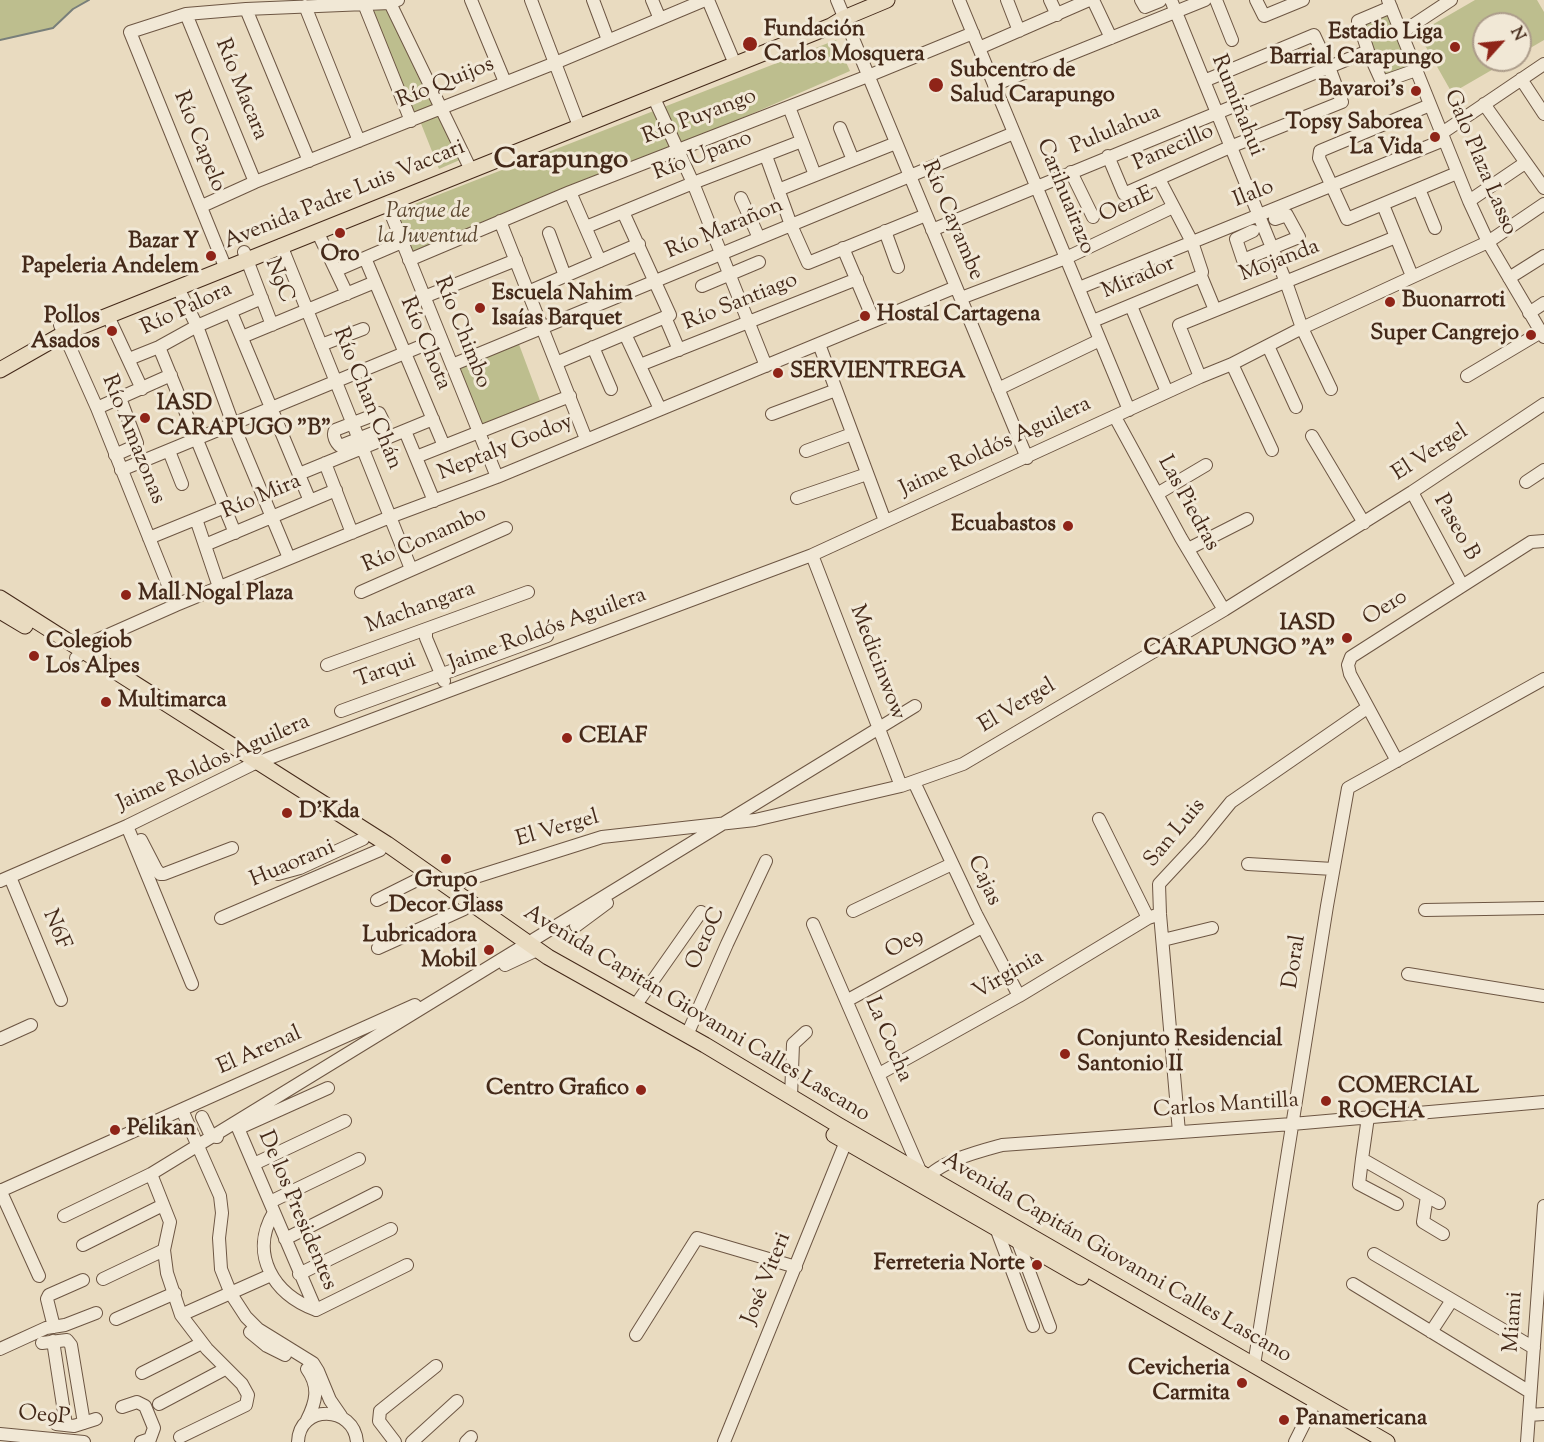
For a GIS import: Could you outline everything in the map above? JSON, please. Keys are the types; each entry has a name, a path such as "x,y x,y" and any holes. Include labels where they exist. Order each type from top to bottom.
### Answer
{"main road":[{"name":"Avenida Padre Luis Vaccari","path":"577,121 653,96 831,26 887,0"},
{"name":"Avenida Padre Luis Vaccari","path":"0,360 62,329 732,57 829,18 844,18"},
{"name":"Avenida Padre Luis Vaccari","path":"245,256 281,245 387,204 469,165"},
{"name":"Avenida Padre Luis Vaccari","path":"0,370 62,329 108,316 178,288 225,264"},
{"name":"Avenida Capitán Giovanni Calles Lascano","path":"0,598 80,655"},
{"name":"Avenida Capitán Giovanni Calles Lascano","path":"0,610 80,655 255,763 447,886 532,952 687,1035 790,1097 847,1137"},
{"name":"Avenida Capitán Giovanni Calles Lascano","path":"255,763 465,909 532,952 847,1137 924,1178 1387,1442"},
{"name":"Avenida Capitán Giovanni Calles Lascano","path":"924,1178 1018,1242 1371,1442"}],"street":[{"path":"471,0 505,82"},
{"path":"531,0 577,121"},
{"path":"593,0 608,40"},
{"path":"652,0 660,19"},
{"path":"706,0 732,57"},
{"name":"Río Quijos","path":"202,206 255,182 555,63 706,0"},
{"name":"Río Cayambe","path":"837,0 1027,458"},
{"name":"Carihuairazo","path":"959,0 1129,410"},
{"path":"1006,0 1019,31"},
{"path":"1050,0 1057,15"},
{"path":"980,48 1091,0 1111,38"},
{"path":"1141,0 1145,8 1205,0"},
{"path":"1216,0 1232,40"},
{"path":"1256,0 1264,16 1303,0"},
{"path":"1401,33 1451,0"},
{"path":"186,14 394,1 469,165"},
{"path":"364,4 411,121"},
{"path":"994,85 1111,38 1169,4"},
{"name":"Rumiñahui","path":"1169,4 1260,216 1302,328 1331,389"},
{"path":"1389,4 1358,21 1368,51 1382,82 1416,70"},
{"name":"Galo Plaza Lasso","path":"1389,4 1457,173 1488,242 1543,335"},
{"path":"305,6 359,141"},
{"path":"246,9 309,161"},
{"name":"Río Capelo","path":"186,14 130,32 225,264"},
{"name":"Río Macara","path":"186,14 255,182"},
{"name":"Río Puyango","path":"410,260 570,192 973,33"},
{"path":"1204,81 1314,35 1329,67"},
{"name":"Pululahua","path":"932,230 1368,51"},
{"name":"Ilalo","path":"1079,288 1260,216 1443,137 1484,104 1544,64"},
{"name":"Panecillo","path":"1108,156 1124,194 1230,147 1342,102 1329,67"},
{"path":"1521,80 1544,114"},
{"path":"653,96 693,183 766,366"},
{"path":"1484,104 1544,188"},
{"path":"1430,105 1320,152 1318,154 1330,185 1347,219 1457,173"},
{"path":"789,107 815,176"},
{"path":"840,128 853,160"},
{"name":"Río Marañon","path":"452,365 1014,133"},
{"name":"Río Upano","path":"586,227 802,141"},
{"path":"778,190 896,143"},
{"path":"765,156 808,263 926,215"},
{"path":"1469,201 1525,162"},
{"path":"1071,172 1093,217"},
{"path":"1159,179 1192,242 1202,272 1201,276 1215,310"},
{"path":"1419,189 1435,228"},
{"path":"570,192 600,261"},
{"path":"741,198 759,238"},
{"name":"Río Chimbo","path":"387,204 497,477"},
{"path":"1383,204 1412,276"},
{"name":"Jaime Roldós Aguilera","path":"447,690 812,555 1232,364 1302,328 1488,242 1544,204"},
{"name":"Oe11E","path":"959,293 1066,258 1173,207"},
{"path":"623,212 655,282 679,350"},
{"path":"1253,231 1236,239 1243,260 1299,237 1287,215 1275,219"},
{"path":"500,221 586,439"},
{"path":"317,231 337,270 346,294"},
{"path":"885,231 898,267"},
{"path":"549,233 565,276"},
{"name":"Mojanda","path":"1200,377 1179,325 1396,237"},
{"path":"337,270 402,242"},
{"path":"528,292 639,244"},
{"name":"Río Chan Chán","path":"281,245 411,569"},
{"path":"843,248 874,321"},
{"name":"N9C","path":"245,256 272,325"},
{"path":"1509,278 1544,256"},
{"name":"Río Chota","path":"365,258 444,446"},
{"path":"424,297 516,260"},
{"path":"702,286 759,262"},
{"name":"Mirador","path":"1093,321 1201,276"},
{"name":"Río Santiago","path":"640,365 857,279"},
{"path":"242,337 375,282"},
{"path":"178,288 197,326 233,424 289,558"},
{"name":"Neptaly Godoy","path":"80,655 97,640 289,558 497,477 874,321 959,293"},
{"name":"Río Palora","path":"129,359 262,298"},
{"path":"1529,313 1544,303"},
{"path":"1131,306 1167,392"},
{"path":"231,312 310,501"},
{"path":"108,316 142,389"},
{"path":"556,363 667,316"},
{"name":"Río Amazonas","path":"62,329 97,408 176,605"},
{"path":"321,345 363,329"},
{"path":"625,334 660,409"},
{"path":"1467,376 1543,335"},
{"path":"121,470 441,338"},
{"path":"998,389 1100,340"},
{"path":"819,344 885,521"},
{"path":"1268,346 1296,407"},
{"path":"159,347 235,533"},
{"path":"593,347 611,389"},
{"path":"1232,364 1272,450"},
{"path":"97,408 171,375"},
{"path":"772,414 836,390"},
{"path":"416,457 570,396"},
{"path":"115,455 137,443 120,398"},
{"name":"El Vergel","path":"447,886 602,837 755,820 901,786 963,764 1224,610 1364,523 1544,404"},
{"path":"299,474 361,443 385,426 379,413 352,423 335,430 333,434 340,446 361,443 405,431 433,419"},
{"name":"Las Piedras","path":"1114,417 1224,610"},
{"path":"405,431 435,501"},
{"path":"806,451 852,434"},
{"path":"1312,436 1364,523"},
{"path":"170,451 182,484"},
{"path":"325,463 352,533"},
{"path":"1157,494 1206,465"},
{"path":"1526,482 1544,470"},
{"path":"797,498 867,474"},
{"name":"Río Mira","path":"205,545 336,490"},
{"name":"Paseo B","path":"1412,492 1462,585"},
{"path":"149,538 225,507"},
{"path":"196,519 219,587"},
{"path":"1188,549 1247,519"},
{"name":"Río Conambo","path":"361,592 506,528"},
{"name":"Oe10","path":"1397,761 1350,674 1348,665 1351,657 1531,542 1544,541"},
{"name":"Medicinwow","path":"812,555 901,786"},
{"name":"Machangara","path":"327,665 528,592"},
{"path":"426,630 426,638 447,690"},
{"name":"Tarqui","path":"341,711 547,636"},
{"name":"Doral","path":"1254,1365 1348,788 1544,678"},
{"name":"Jaime Roldos Aguilera","path":"5,879 130,824 255,763 447,690"},
{"path":"64,1216 151,1174 915,706"},
{"name":"San Luis","path":"1179,1132 1162,940 1154,916 1160,884 1231,801 1367,708"},
{"name":"Cajas","path":"914,782 982,927 1018,996"},
{"path":"1099,819 1154,916"},
{"path":"130,824 160,874 232,848"},
{"path":"130,824 192,984"},
{"path":"576,926 708,825"},
{"path":"278,874 300,868 363,838"},
{"name":"Huaorani","path":"221,918 380,850"},
{"name":"Oe10C","path":"687,1035 766,861"},
{"path":"853,911 952,864"},
{"path":"1248,864 1333,869"},
{"path":"377,900 421,878"},
{"name":"N6F","path":"5,879 62,1000"},
{"path":"1425,910 1544,908"},
{"path":"378,948 465,909"},
{"path":"635,1006 701,912"},
{"name":"Virginia","path":"879,1074 1154,916"},
{"name":"La Cocha","path":"813,924 924,1178"},
{"name":"Oe9","path":"848,1000 982,927"},
{"path":"1162,940 1212,928"},
{"name":"El Arenal","path":"0,1190 532,952"},
{"path":"1408,974 1544,996"},
{"path":"0,1040 31,1025"},
{"path":"790,1097 793,1044 806,1032"},
{"path":"202,1117 211,1136 215,1138 328,1088"},
{"name":"Carlos Mantilla","path":"924,1178 963,1157 1002,1145 1292,1124 1544,1102"},
{"path":"178,1111 220,1196 222,1213 216,1238 228,1295 274,1345 300,1362 313,1378 317,1393 315,1404 301,1428 298,1442"},
{"path":"1368,1117 1359,1184 1397,1204"},
{"path":"254,1164 345,1121"},
{"name":"De los Presidentes","path":"238,1128 316,1310"},
{"name":"José Viteri","path":"724,1442 847,1137"},
{"path":"359,1159 272,1207 264,1236 264,1249 271,1275 290,1298 316,1310 407,1265"},
{"path":"1362,1159 1439,1203"},
{"path":"151,1174 170,1222 164,1250 168,1273 181,1315 225,1369 242,1384 248,1395 246,1405 180,1437"},
{"path":"0,1190 39,1276"},
{"path":"285,1239 376,1193"},
{"path":"1427,1196 1423,1222 1443,1234"},
{"path":"83,1245 164,1205"},
{"name":"Miami","path":"1527,1442 1544,1206"},
{"path":"996,1228 1033,1326"},
{"path":"299,1274 391,1229"},
{"path":"636,1335 697,1238 796,1268"},
{"path":"1018,1242 1050,1327"},
{"path":"103,1280 164,1250"},
{"path":"1374,1254 1534,1348"},
{"path":"181,1315 271,1275"},
{"path":"54,1327 47,1299 49,1295 83,1280"},
{"path":"1353,1284 1530,1392"},
{"path":"116,1319 175,1293"},
{"path":"1429,1330 1449,1298"},
{"path":"0,1348 46,1328 65,1325 96,1312"},
{"path":"75,1423 71,1345 67,1340 47,1342 79,1441"},
{"path":"142,1373 202,1342"},
{"path":"274,1345 298,1353 313,1363 321,1376 330,1400 354,1430 357,1442"},
{"path":"395,1442 380,1421 380,1411 436,1366"},
{"path":"159,1404 225,1369"},
{"path":"412,1442 457,1401"},
{"path":"122,1407 137,1402 145,1406 152,1418 154,1428 150,1439 141,1442"},
{"path":"1295,1442 1312,1408"},
{"path":"307,1420 319,1414 332,1413 341,1416"},
{"path":"1529,1415 1544,1414"},
{"name":"Oe9P","path":"0,1434 79,1441"}],"green space":[{"path":"0,0 89,0 73,9 53,28 0,40"},
{"name":"Estadio Liga Barrial Carapungo","path":"1475,0 1537,0 1544,12 1544,40 1532,47 1532,12 1472,12 1472,72 1488,72 1452,93 1418,33"},
{"path":"389,9 437,105 412,115 369,11"},
{"path":"1388,10 1413,70 1383,81 1360,21"},
{"name":"Parque de la Juventud","path":"836,40 850,71 414,261 394,212"},
{"path":"440,112 462,159 439,169 420,121"},
{"path":"517,339 542,406 481,431 454,368"}],"waterway":[{"path":"0,40 53,28 73,9 89,0"}],"place":[{"name":"Fundación Carlos Mosquera","path":"750,44"},
{"name":"Estadio Liga Barrial Carapungo","path":"1455,47"},
{"name":"Subcentro de Salud Carapungo","path":"936,85"},
{"name":"Bavaroi's","path":"1416,91"},
{"name":"Topsy Saborea La Vida","path":"1435,137"},
{"name":"Oro","path":"340,233"},
{"name":"Bazar Y Papeleria Andelem","path":"211,256"},
{"name":"Buonarroti","path":"1390,302"},
{"name":"Escuela Nahim Isaías Barquet","path":"480,308"},
{"name":"Hostal Cartagena","path":"865,316"},
{"name":"Pollos Asados","path":"112,331"},
{"name":"Super Cangrejo","path":"1531,335"},
{"name":"SERVIENTREGA","path":"778,373"},
{"name":"IASD CARAPUGO \"B\"","path":"145,418"},
{"name":"Ecuabastos","path":"1068,526"},
{"name":"Mall Nogal Plaza","path":"126,595"},
{"name":"IASD CARAPUNGO \"A\"","path":"1347,638"},
{"name":"Colegiob Los Alpes","path":"34,656"},
{"name":"Multimarca","path":"106,702"},
{"name":"CEIAF","path":"567,738"},
{"name":"D'Kda","path":"287,813"},
{"name":"Grupo Decor Glass","path":"446,859"},
{"name":"Lubricadora Mobil","path":"489,950"},
{"name":"Conjunto Residencial Santonio II","path":"1065,1054"},
{"name":"Centro Grafico","path":"641,1090"},
{"name":"COMERCIAL ROCHA","path":"1326,1101"},
{"name":"Pelikan","path":"115,1130"},
{"name":"Ferreteria Norte","path":"1037,1265"},
{"name":"Cevicheria Carmita","path":"1242,1383"},
{"name":"Panamericana","path":"1284,1420"}],"district":[{"name":"Carapungo","path":"561,162"}]}
